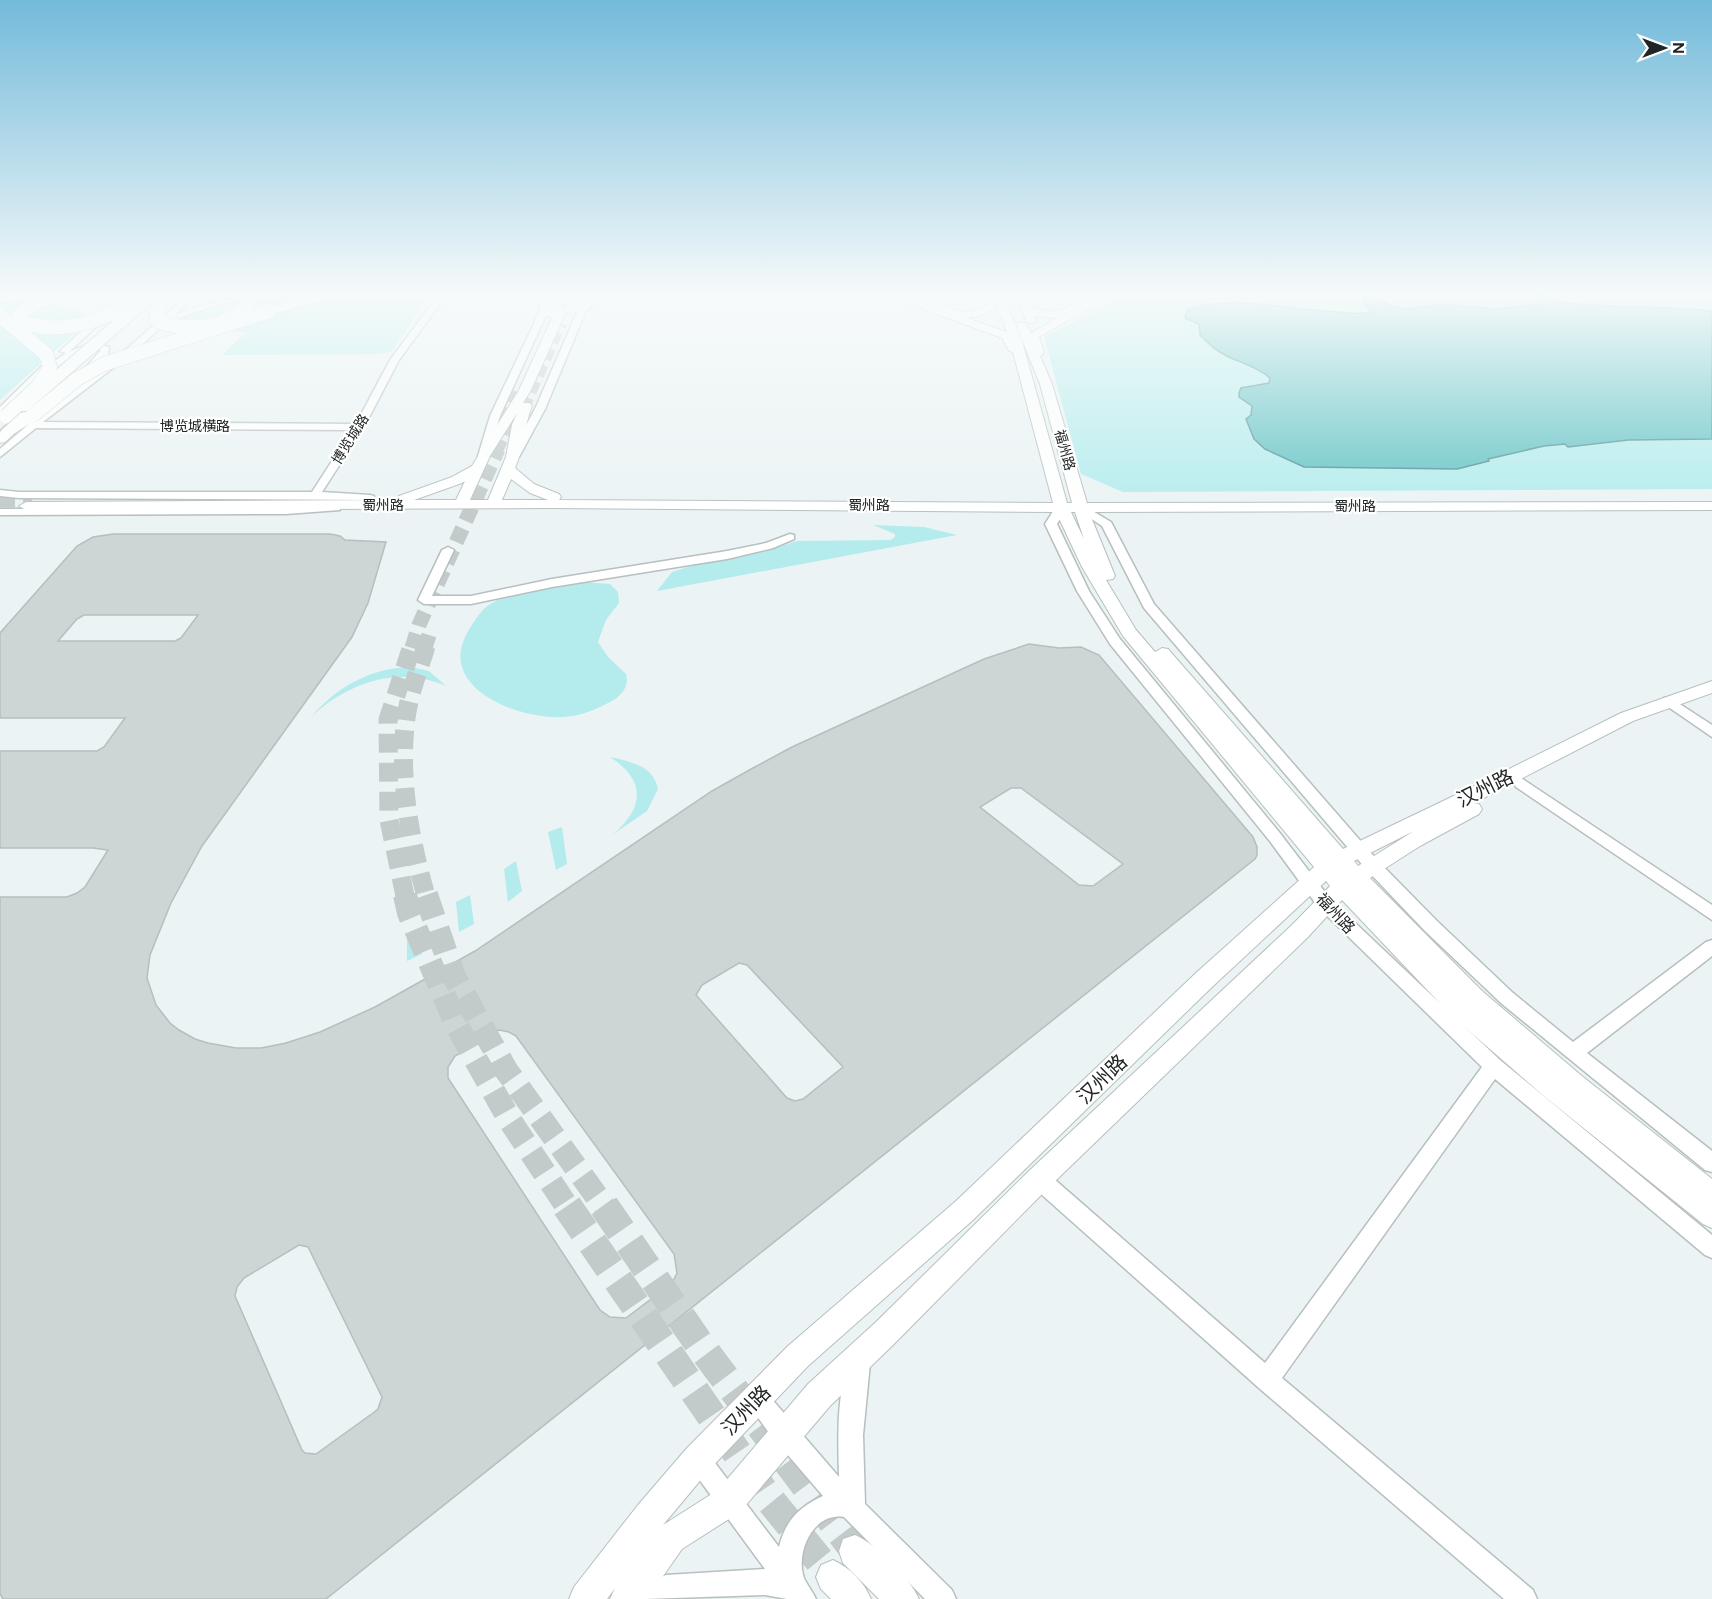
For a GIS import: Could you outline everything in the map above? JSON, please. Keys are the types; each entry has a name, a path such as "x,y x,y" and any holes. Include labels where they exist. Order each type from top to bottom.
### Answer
{"highway":[{"path":"11,422 50,368"},
{"path":"11,422 76,379 98,368"}],"main road":[{"path":"11,422 71,368"},
{"path":"11,422 76,368"},
{"path":"516,388 525,368"},
{"path":"462,502 481,462 525,390 536,368"},
{"path":"494,501 511,462 518,425 544,368"},
{"path":"541,388 550,368"},
{"path":"1021,368 1026,380"},
{"name":"福州路","path":"1023,368 1090,567 1129,632 1344,869 1460,1009 1554,1089 1712,1215"},
{"name":"福州路","path":"1039,368 1046,384 1070,503"},
{"path":"1042,368 1046,384"},
{"path":"403,500 457,480 481,462"},
{"path":"511,462 517,479 537,493 554,497"},
{"name":"蜀州路","path":"494,501 554,497 1070,503 1712,500"},
{"name":"蜀州路","path":"369,502 403,500 462,502"},
{"name":"蜀州路","path":"25,504 494,501 1712,506"},
{"name":"汉州路","path":"627,1599 671,1538 729,1501 819,1395 1039,1179 1300,931 1325,904 1344,869 1712,687"},
{"name":"汉州路","path":"585,1599 649,1516 698,1459 756,1398 798,1356 965,1210 1203,980 1344,869 1494,785 1627,717 1712,698"},
{"name":"福州路","path":"1344,869 1474,998 1574,1085 1712,1195"},
{"path":"855,1551 902,1599"}],"street":[{"path":"0,454 11,422 52,368"},
{"path":"11,422 57,368"},
{"path":"54,407 92,368"},
{"path":"11,422 54,407 109,368"},
{"name":"博览城路","path":"315,495 359,427 391,368"},
{"path":"481,462 495,416 518,368"},
{"path":"511,462 540,409 558,368"},
{"name":"博览城横路","path":"11,422 359,427"},
{"path":"0,493 25,504"},
{"path":"0,512 25,504 315,495 369,502"},
{"name":"福州路","path":"1070,503 1107,524 1148,605 1344,869 1712,1162"},
{"path":"448,550 424,600 471,600 552,583 727,555 769,546 790,537"},
{"path":"1675,705 1712,732"},
{"path":"1521,783 1712,914"},
{"name":"福州路","path":"1325,904 1493,1066 1712,1248"},
{"path":"1573,1053 1712,947"},
{"path":"1267,1380 1493,1066"},
{"path":"1039,1179 1267,1380 1524,1599"},
{"path":"853,1507 851,1478 854,1386 861,1355"},
{"path":"756,1398 784,1436 813,1469 943,1599"},
{"path":"698,1459 798,1593"},
{"path":"798,1593 789,1570 790,1545 802,1523 811,1515 833,1504 853,1507"},
{"path":"657,1599 666,1588 676,1586 765,1582 798,1593"}],"shaded area":[{"path":"0,368 36,368 0,400"},
{"path":"1052,368 1712,368 1712,489 1123,492 1081,474"},
{"path":"1255,368 1712,368 1712,439 1628,440 1568,447 1565,444 1544,446 1457,469 1304,467 1265,449 1254,439 1246,419 1251,415 1252,406 1239,397 1239,393 1241,388 1269,383 1270,378"},
{"path":"873,525 924,527 957,535 657,591 672,572 698,564 766,551 797,541 890,540 895,537 895,534"},
{"path":"582,582 610,584 618,592 619,603 606,620 598,642 608,657 626,674 625,689 619,696 587,712 574,716 553,717 518,711 500,704 471,683 462,668 461,652 467,633 486,607 506,596"},
{"path":"411,667 429,671 446,686 410,677 374,681 341,694 312,716 333,696 356,681 382,671"},
{"path":"610,757 633,763 646,770 658,789 647,811 612,835 631,815 637,794 630,775"},
{"path":"562,827 567,864 556,870 548,832"},
{"path":"516,861 522,891 508,902 504,869"},
{"path":"470,895 474,924 459,932 456,902"},
{"path":"421,930 422,954 407,961 407,936"}],"building":[{"path":"113,534 330,534 340,536 345,540 386,542 368,603 352,637 202,846 171,903 150,955 147,978 156,1005 170,1023 179,1030 208,1043 236,1048 261,1048 286,1043 320,1032 375,1007 475,951 712,791 753,768 792,747 984,659 1029,644 1059,648 1081,647 1099,655 1253,837 1257,855 1255,859 326,1599 3,1599 0,1594 0,897 67,897 77,893 85,887 108,850 0,848 0,751 97,751 104,747 125,718 0,718 0,633 77,546 93,537","holes":["84,615 198,615 181,638 175,641 58,641 77,619","1011,788 1021,788 1123,864 1093,886 1079,885 980,807","739,963 747,965 843,1067 803,1099 795,1101 787,1098 696,995 702,985","499,1030 516,1036 674,1254 677,1273 672,1283 626,1318 610,1317 600,1310 448,1078 448,1067 455,1056","299,1245 308,1247 382,1397 378,1409 316,1454 305,1453 235,1296 237,1287 244,1278"]}],"tunnel":[{"path":"516,425 541,368"},
{"path":"507,420 516,388"},
{"path":"497,451 516,408"},
{"path":"412,648 419,625 498,449"},
{"path":"0,500 32,500"},
{"path":"425,648 429,635"},
{"path":"405,896 389,820 388,720 412,646"},
{"path":"426,646 407,709 404,741 407,808 426,896"},
{"path":"405,895 409,913 457,1026 509,1119 568,1208"},
{"path":"426,895 454,977 506,1070 605,1208"},
{"path":"567,1206 766,1495 833,1577"},
{"path":"604,1206 700,1345 855,1551"}]}
